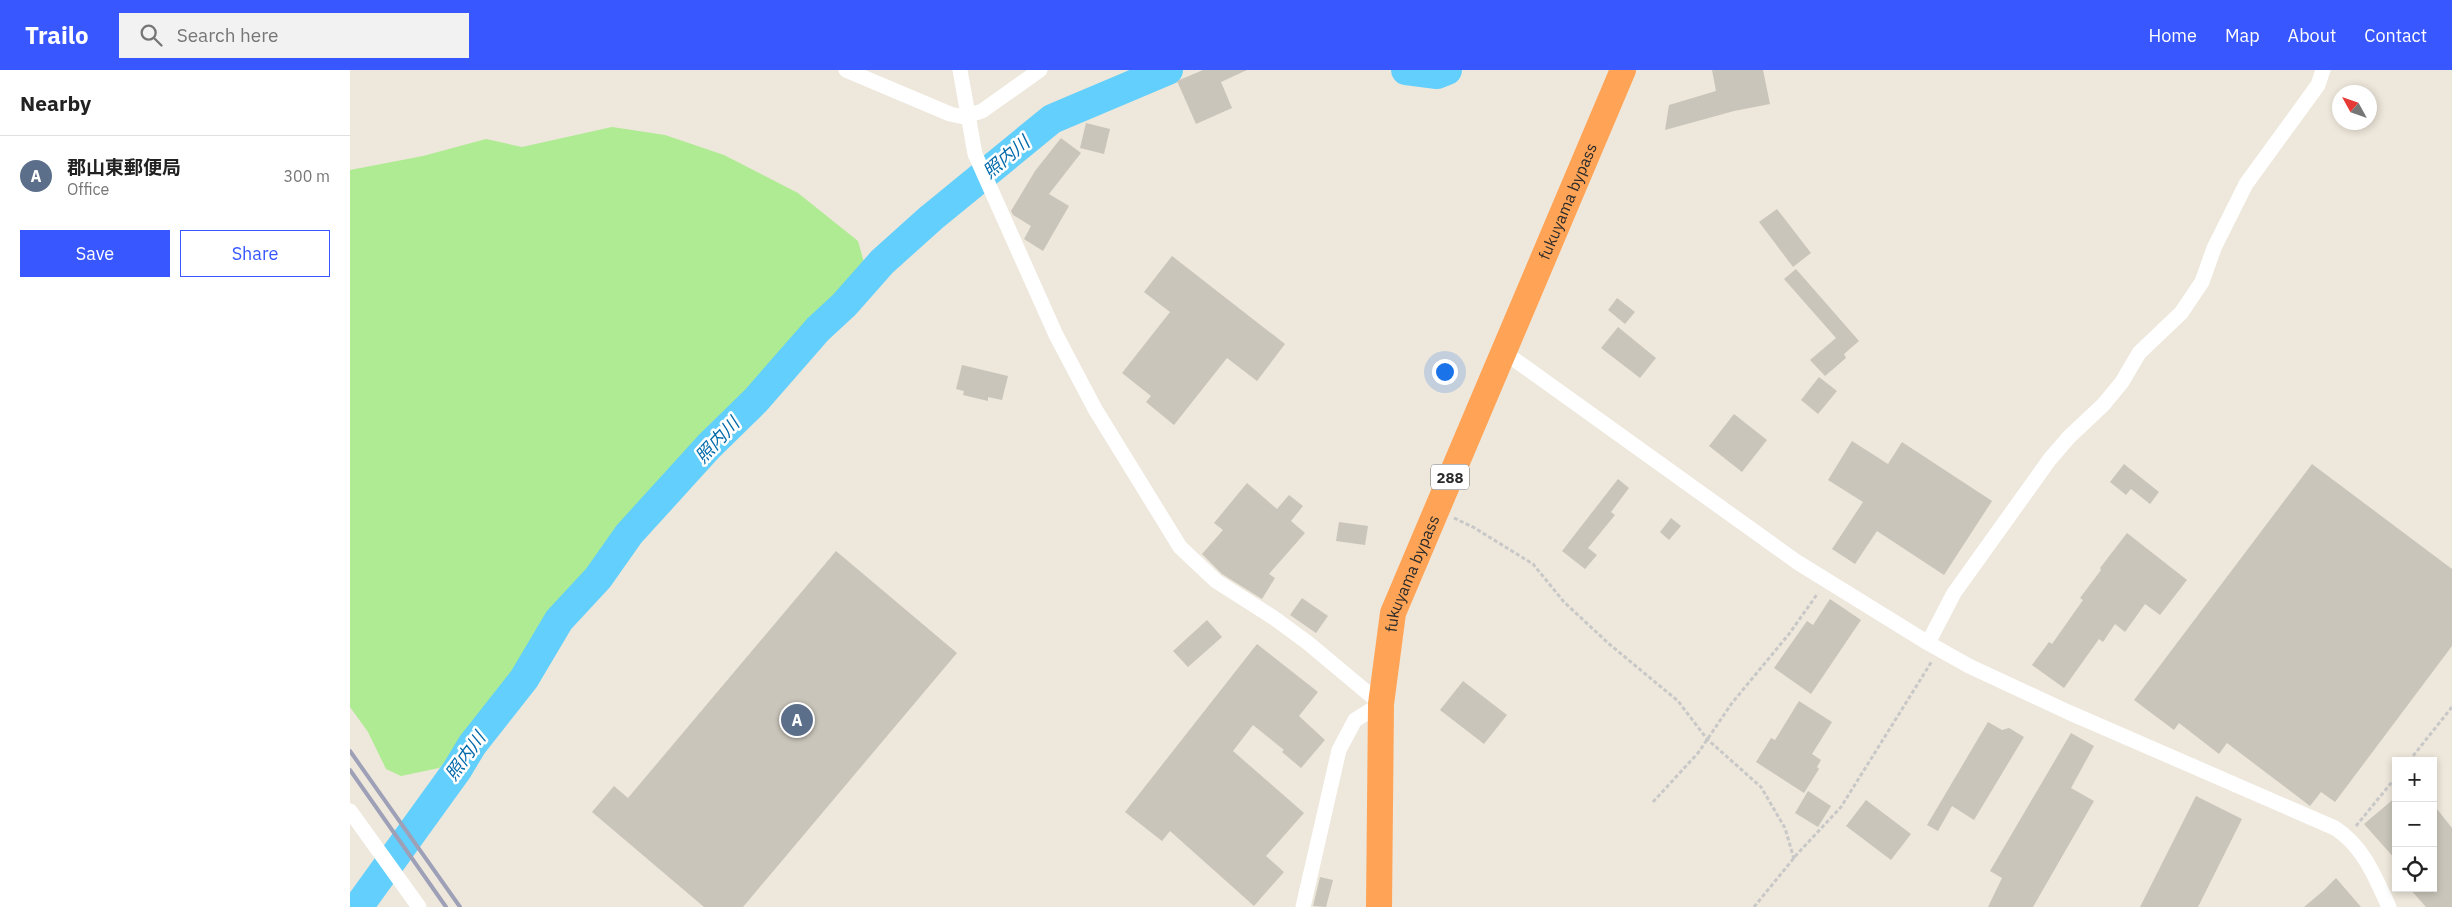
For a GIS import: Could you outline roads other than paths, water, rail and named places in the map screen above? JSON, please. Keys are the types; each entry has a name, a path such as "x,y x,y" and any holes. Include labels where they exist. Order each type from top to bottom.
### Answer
{"highway":[{"name":"fukuyama bypass","path":"1379,907 1380,704 1393,613 1623,70"}],"street":[{"path":"846,70 950,114 968,117 982,112 1040,70"},
{"path":"960,70 975,154 983,176 1056,335 1095,409 1180,547 1216,581 1294,633 1380,704 1366,711 1355,720 1339,750 1303,907"},
{"path":"1934,646 1954,592 2050,459 2069,437 2103,405 2122,382 2139,354 2181,313 2202,282 2214,248 2246,184 2318,85 2323,70"},
{"path":"1504,352 1826,580 1934,646 1969,666 2068,712 2320,820 2348,837 2364,856 2389,907"},
{"path":"350,811 419,907"}],"waterway":[{"name":"照内川","path":"358,907 457,770 472,745 524,679 559,620 598,578 629,534 709,446 756,400 818,329 844,305 882,262 931,218 1052,119 1168,70"},
{"name":"照内川","path":"1406,70 1437,74 1447,70"}],"railway":[{"path":"350,751 460,907"},
{"path":"350,770 446,907"}],"place":[{"name":"郡山東郵便局","path":"797,720"}]}
